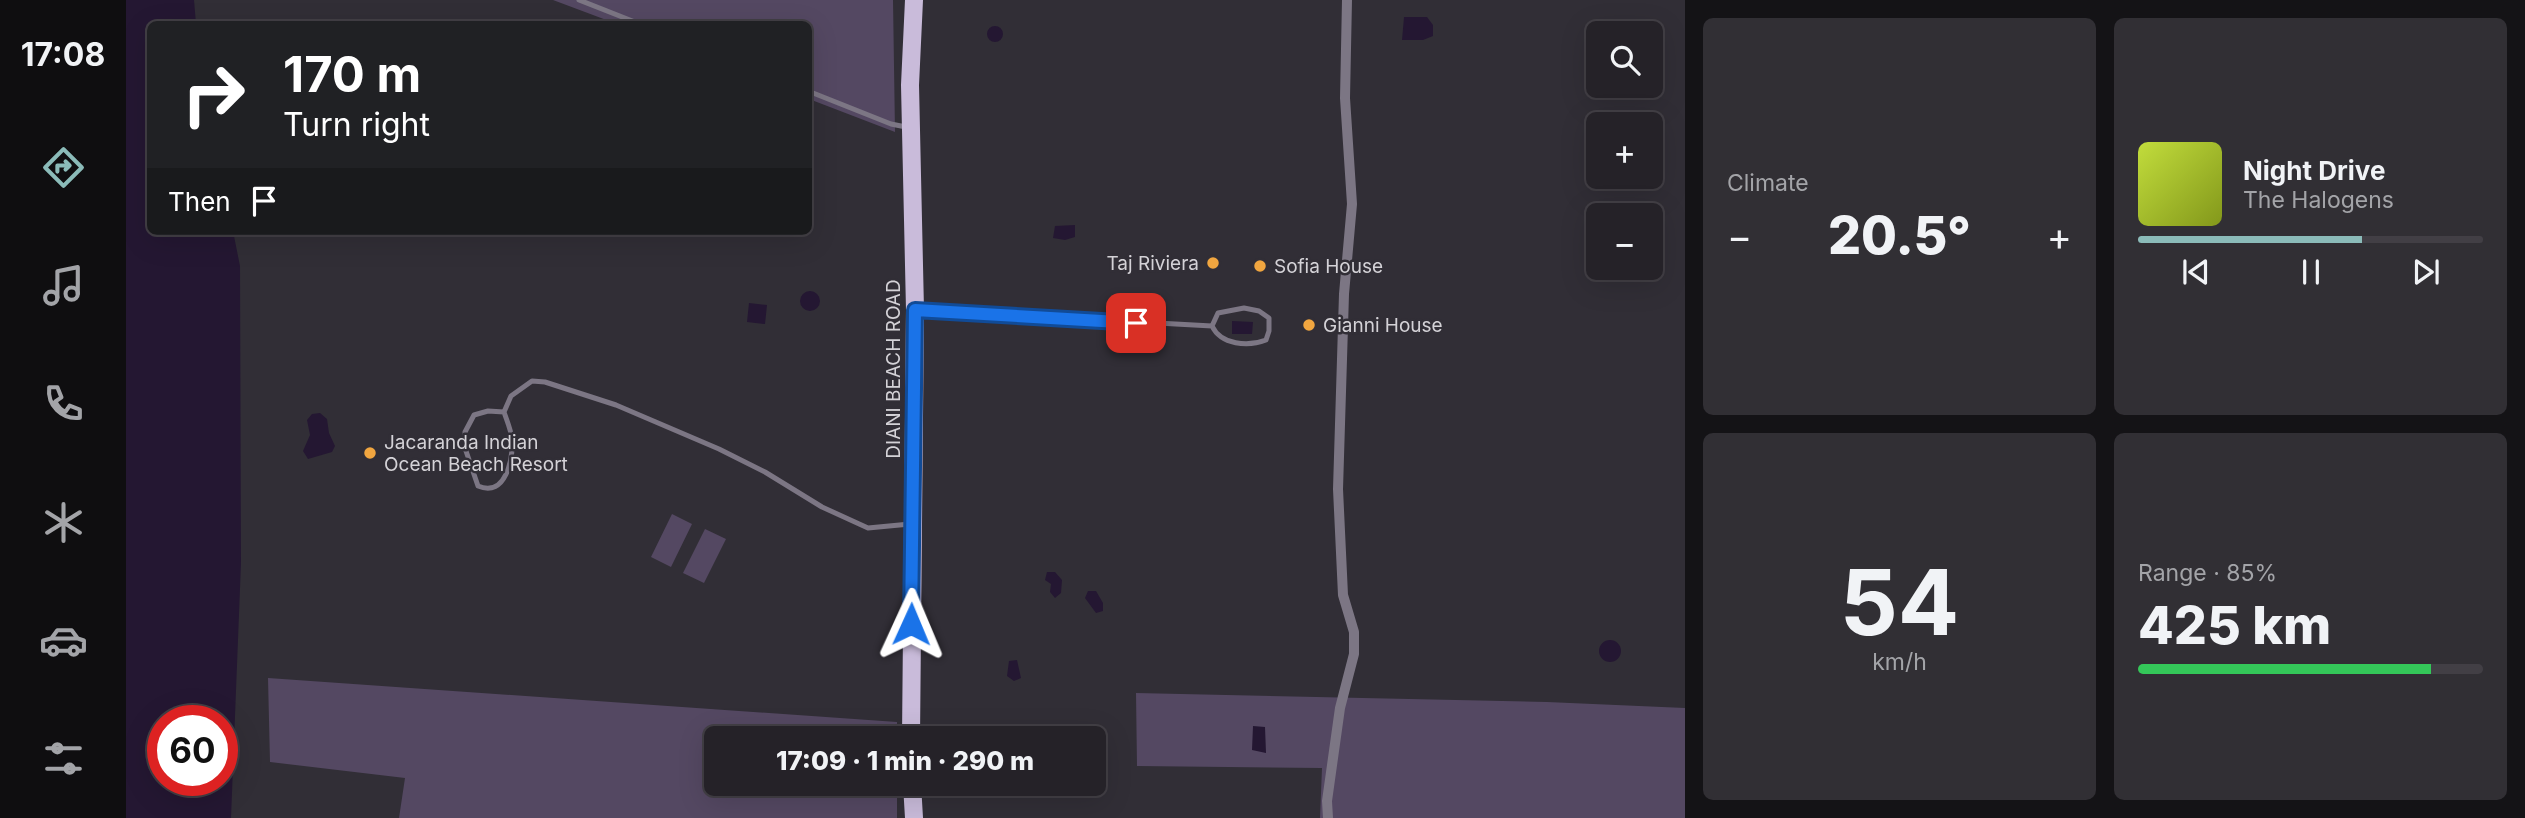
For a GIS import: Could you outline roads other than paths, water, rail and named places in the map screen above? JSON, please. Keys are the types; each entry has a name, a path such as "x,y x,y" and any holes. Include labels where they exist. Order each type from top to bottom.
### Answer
{"main road":[{"name":"DIANI BEACH ROAD","path":"911,726 915,310 909,127 914,0"},
{"path":"913,796 914,818"}],"street":[{"path":"1328,818 1326,801 1339,708 1354,654 1354,632 1343,595 1338,489 1344,294 1352,204 1345,98 1347,0"}],"lane":[{"path":"579,0 632,21"},
{"path":"812,93 891,124 909,127"},
{"path":"1244,308 1266,314 1269,318 1266,340 1238,343 1224,340 1216,336 1212,327 1218,313 1244,308"},
{"path":"915,310 1212,327"},
{"path":"504,412 488,411 474,415 465,432 466,451 478,486 484,489 498,485 512,459 511,436 504,412 511,396 532,382 545,382 616,405 719,449 765,472 822,508 868,528 913,523"}],"place":[{"name":"Taj Riviera","path":"1213,263"},
{"name":"Sofia House","path":"1260,266"},
{"name":"Gianni House","path":"1309,325"},
{"name":"Jacaranda Indian Ocean Beach Resort","path":"370,453"}]}
